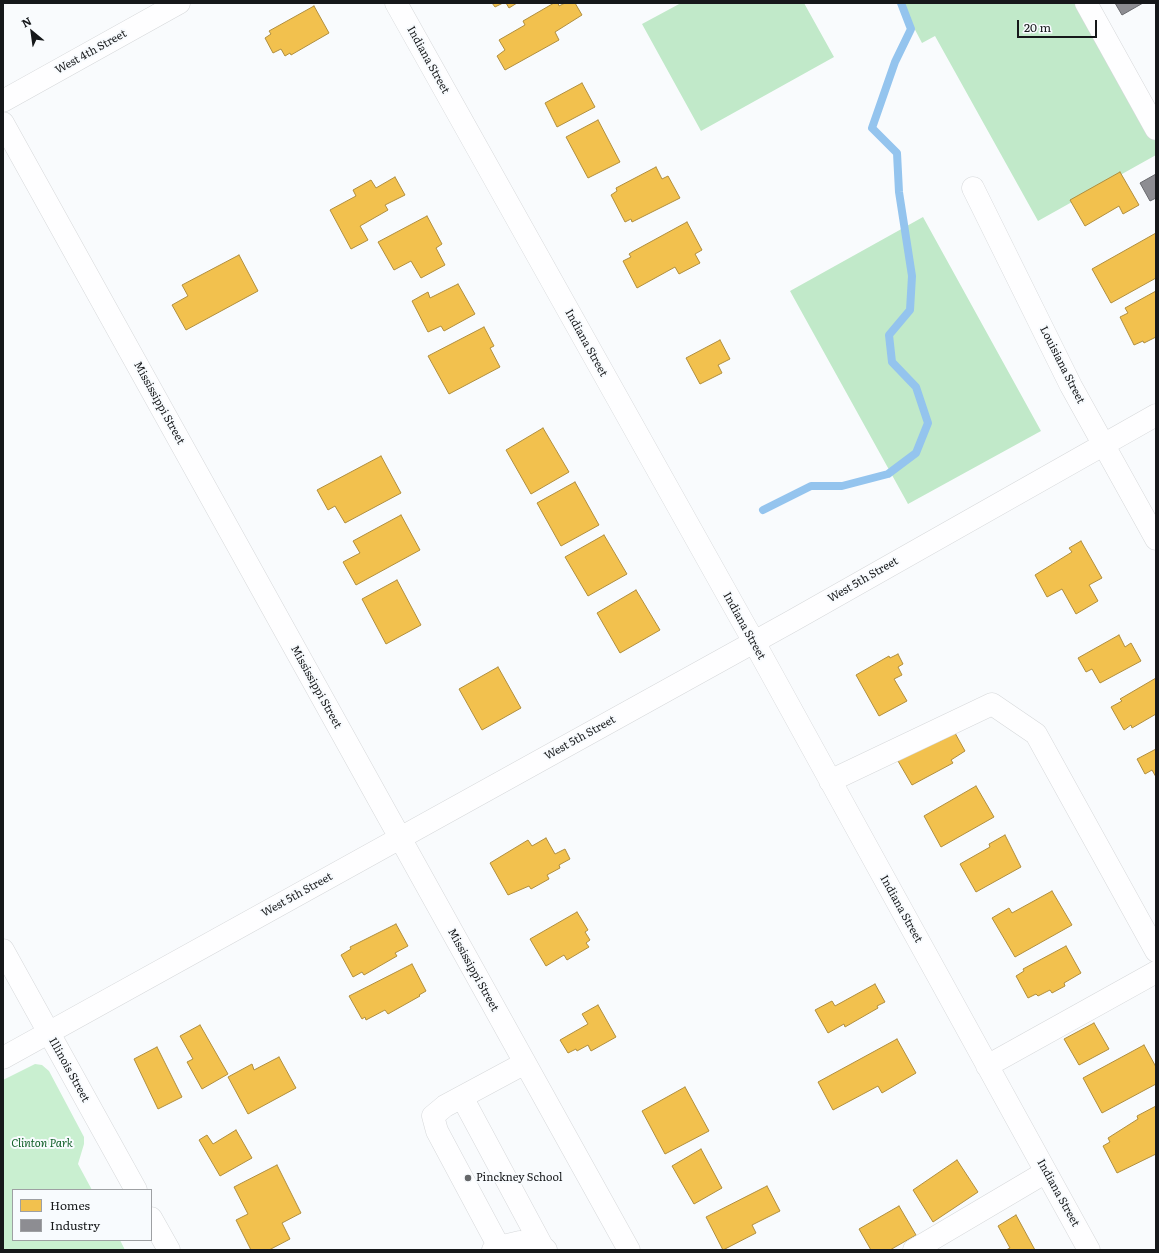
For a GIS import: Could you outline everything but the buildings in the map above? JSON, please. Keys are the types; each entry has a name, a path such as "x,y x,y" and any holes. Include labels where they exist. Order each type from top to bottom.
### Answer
{"street":[{"name":"West 4th Street","path":"3,101 179,3"},
{"name":"Indiana Street","path":"396,3 754,642 1089,1250"},
{"path":"1086,3 1156,129"},
{"name":"Mississippi Street","path":"3,123 629,1250"},
{"name":"Louisiana Street","path":"973,188 1071,386 1156,539"},
{"name":"West 5th Street","path":"3,1058 754,642 1156,415"},
{"path":"830,781 992,704 1036,734 1156,951"},
{"name":"Illinois Street","path":"3,950 135,1189"},
{"path":"987,1066 1156,972"},
{"path":"525,1063 445,1106 433,1116 437,1131 496,1248 520,1242 544,1248"},
{"path":"462,1097 544,1248"},
{"path":"914,1250 1046,1172"},
{"path":"152,1220 169,1250"}],"green space":[{"path":"681,3 804,3 834,57 701,131 642,24"},
{"path":"901,3 1087,3 1156,139 1156,155 1038,221 935,36 922,43"},
{"path":"923,217 1041,431 908,504 790,291"},
{"name":"Clinton Park","path":"35,1064 42,1065 49,1071 84,1137 84,1144 78,1164 91,1189 12,1189 12,1241 120,1241 125,1250 3,1250 3,1080"}],"waterway":[{"path":"763,510 811,486 842,486 888,474 916,453 928,423 916,387 892,362 889,335 910,310 912,276 899,192 897,153 872,128 895,62 911,29 901,3"}],"place":[{"name":"Pinckney School","path":"468,1178"}]}
